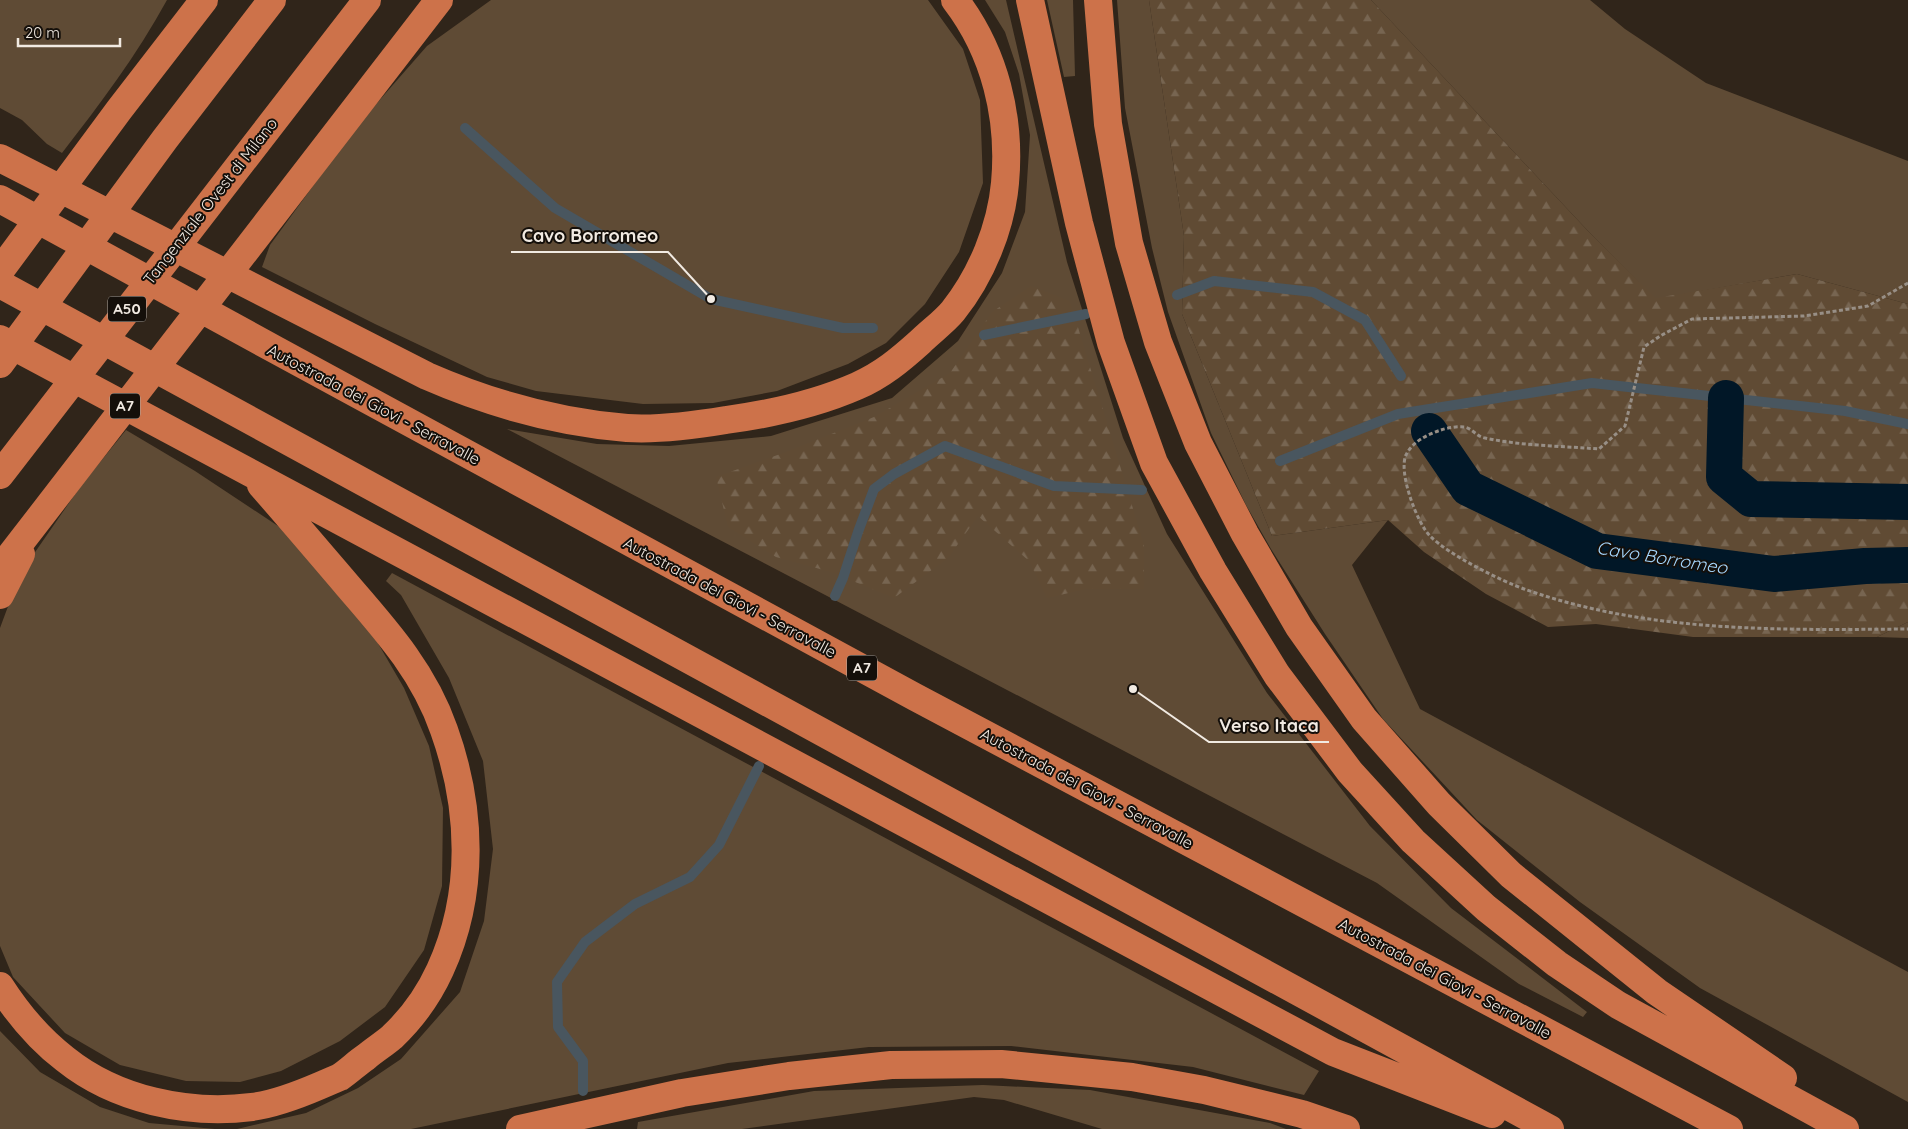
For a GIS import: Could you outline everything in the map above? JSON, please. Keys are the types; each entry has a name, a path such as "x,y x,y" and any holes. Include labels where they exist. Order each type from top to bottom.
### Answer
{"highway":[{"path":"0,364 165,139 272,0"},
{"name":"Tangenziale Ovest di Milano","path":"0,474 367,0"},
{"path":"0,569 439,0"},
{"path":"417,28 451,0"},
{"path":"0,158 427,376 468,394 523,411 574,422 630,428 694,425 759,416 858,386 893,366 952,312 977,274 995,232 1004,195 1007,158 1004,116 994,75 978,37 955,0"},
{"path":"1030,0 1079,223 1111,343 1154,463 1213,571 1277,676 1350,772 1413,841 1486,908 1557,964 1618,1005 1845,1129"},
{"path":"1098,0 1108,124 1129,243 1158,342 1198,443 1245,534 1299,627 1364,719 1439,804 1511,875 1657,992 1859,1129"},
{"path":"0,271 201,3"},
{"name":"Autostrada dei Giovi - Serravalle","path":"0,199 915,697 1729,1129"},
{"path":"0,284 1550,1129"},
{"name":"A7","path":"0,339 1333,1052 1530,1129"},
{"path":"0,986 14,1007 40,1038 67,1061 98,1080 135,1097 184,1108 219,1110 254,1107 295,1096 340,1077 392,1037 418,1006 439,972 457,926 466,877 465,828 459,779 444,728 421,679 394,639 250,472"},
{"path":"0,595 38,520"},
{"path":"520,1129 682,1093 789,1076 891,1065 992,1064 1150,1080 1204,1090 1293,1112 1346,1129"}],"path":[{"path":"1908,283 1868,306 1804,316 1692,319 1660,336 1644,347 1625,426 1599,449 1482,438 1464,427 1441,429 1418,441 1406,455 1404,469 1412,502 1418,518 1428,535 1443,547 1526,589 1593,610 1665,622 1778,630 1908,629"}],"shaded area":[{"path":"0,0 167,0 131,60 62,153 47,144 22,120 0,108"},
{"path":"491,0 928,0 963,49 980,100 983,183 959,252 925,304 886,343 848,364 777,391 713,403 643,404 536,391 487,377 375,324 262,267 270,245 356,127 427,46"},
{"path":"985,0 1006,0 1067,262 1123,438 1167,534 1267,693 1370,826 1451,908 1587,1012 1583,1017 1519,984 1377,883 507,429 597,444 669,446 771,436 892,398 958,341 1002,273 1025,212 1030,135 1019,74 1005,32"},
{"path":"1047,0 1073,0 1075,76 1064,77"},
{"path":"1117,0 1149,0 1184,236 1182,314 1272,536 1388,520 1352,565 1420,709 1908,972 1908,1102 1700,988 1580,902 1477,820 1383,719 1325,634 1271,549 1246,505 1211,433 1168,312 1152,248 1125,108"},
{"path":"1371,0 1590,0 1625,29 1706,83 1908,161 1908,304 1797,274 1656,299 1588,231"},
{"path":"126,430 195,471 284,530 372,633 404,688 429,746 443,808 442,886 424,950 385,1007 340,1041 281,1071 240,1082 186,1081 120,1065 65,1033 13,977 0,946 0,628 20,574 80,487"},
{"path":"392,573 1319,1071 1304,1095 1193,1067 1011,1046 869,1047 728,1063 411,1129 237,1129 306,1113 358,1088 401,1059 460,992 484,921 493,849 483,761 449,678 401,595 386,581"},
{"path":"1908,622 1908,638 1877,637"},
{"path":"0,1031 40,1072 100,1107 149,1123 215,1129 0,1129"},
{"path":"983,1085 1090,1090 1270,1123 1286,1129 1102,1129 1004,1100 974,1097 742,1129 637,1129 638,1122 814,1091"}],"green space":[{"path":"1149,0 1371,0 1588,231 1656,298 1797,274 1908,304 1908,622 1877,637 1693,637 1596,624 1548,627 1486,594 1424,552 1388,520 1272,536 1182,314 1184,236"},
{"path":"1031,286 1070,301 1144,545 1144,589 1086,589 1047,598 1029,561 978,516 948,558 894,598 831,572 776,557 728,527 716,477 874,417 950,373 992,312"}],"waterway":[{"name":"Cavo Borromeo","path":"465,128 555,208 711,299 843,328 873,328"},
{"name":"Cavo Borromeo","path":"1177,295 1214,281 1313,292 1365,320 1401,376"},
{"name":"Cavo Borromeo","path":"984,335 1086,314"},
{"path":"1280,461 1398,414 1592,383 1845,411 1908,424"},
{"path":"1726,398 1724,477 1751,499 1908,502"},
{"name":"Cavo Borromeo","path":"1429,431 1468,488 1597,551 1774,574 1865,566 1908,565"},
{"path":"835,596 874,489 894,474 945,446 1054,486 1142,490"},
{"path":"583,1091 583,1061 558,1027 557,982 585,942 635,904 690,877 719,845 759,766"}],"place":[{"name":"Cavo Borromeo","path":"711,299"},
{"name":"Verso Itaca","path":"1133,689"}]}
